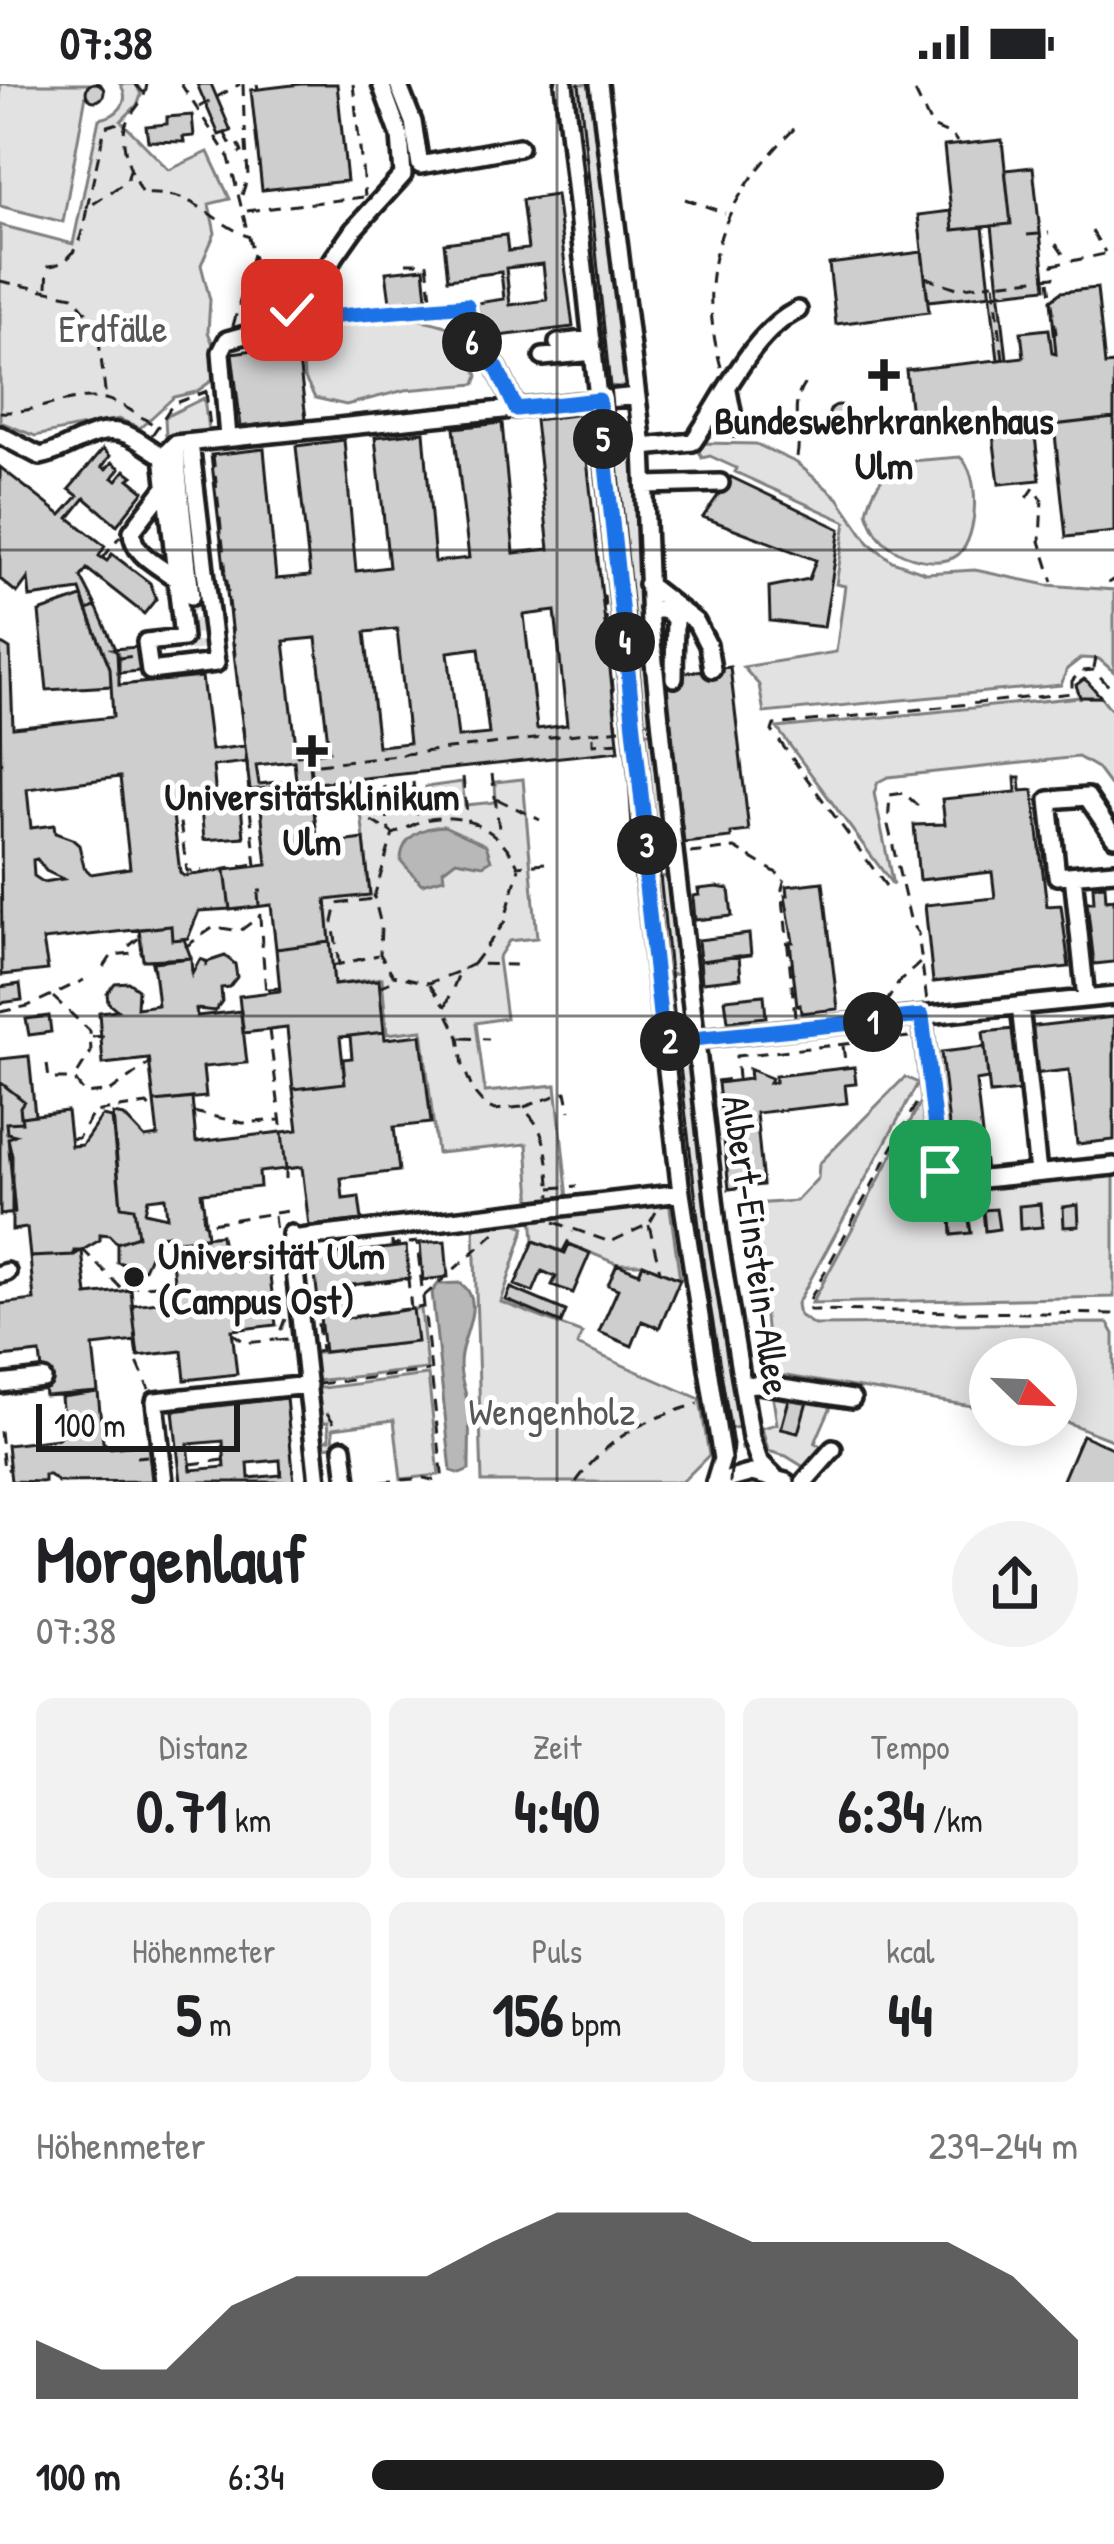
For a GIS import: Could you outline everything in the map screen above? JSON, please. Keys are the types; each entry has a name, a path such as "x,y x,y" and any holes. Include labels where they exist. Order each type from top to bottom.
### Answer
{"street":[{"path":"218,444 221,352 230,339 288,323 354,229 403,175 400,136 381,84"},
{"path":"398,84 412,122 419,165 519,147"},
{"name":"Albert-Einstein-Allee","path":"564,84 646,840 646,886 663,1042 722,1459 717,1482"},
{"name":"Albert-Einstein-Allee","path":"599,84 643,447 649,609 719,1242 755,1453 780,1479"},
{"path":"643,447 693,442 761,336 777,320 798,310"},
{"path":"558,343 593,346"},
{"path":"543,357 593,346"},
{"path":"497,368 516,409"},
{"path":"728,392 735,428"},
{"path":"0,435 28,452 48,456 80,439 115,431 176,448 637,396"},
{"path":"176,448 216,663 151,671 146,642 183,638 166,487 176,448"},
{"path":"176,448 191,596"},
{"path":"645,485 720,483"},
{"path":"166,487 132,531 136,548 175,578"},
{"path":"647,584 696,622 712,669"},
{"path":"649,609 664,610 675,618 674,678"},
{"path":"1114,837 1087,797 1049,800 1058,876 1114,872"},
{"path":"1073,875 1086,999"},
{"path":"663,1042 1114,996"},
{"path":"1020,1006 1038,1172"},
{"path":"925,1016 940,1171 953,1182 1114,1166"},
{"path":"318,1482 291,1235 548,1217 681,1193"},
{"path":"0,1384 43,1379"},
{"path":"164,1482 155,1401 308,1385"},
{"path":"742,1385 852,1399"},
{"path":"343,1448 347,1482"},
{"path":"804,1482 833,1449"},
{"path":"717,1482 752,1473 780,1479"}],"path":[{"path":"135,84 146,95"},
{"path":"148,84 124,132 130,170 142,194 171,192 214,215 219,224 251,238"},
{"path":"181,84 229,158 265,293 269,328"},
{"path":"198,108 242,84 244,119"},
{"path":"245,211 365,197 353,84"},
{"path":"915,92 932,127 957,142"},
{"path":"46,289 48,266 69,260 82,236 105,127 126,120"},
{"path":"241,196 248,176 245,127"},
{"path":"728,392 710,314 716,246 727,214 760,164 796,128"},
{"path":"225,134 231,146 238,143 242,152 229,158"},
{"path":"87,208 127,181 130,170"},
{"path":"685,199 727,214"},
{"path":"1092,231 1106,254"},
{"path":"1027,235 1049,233"},
{"path":"1056,244 1068,261"},
{"path":"230,339 254,251"},
{"path":"925,277 957,288 1049,278 1054,277 1053,265 1114,252"},
{"path":"406,263 428,263 432,308"},
{"path":"1049,278 1056,334 1051,334"},
{"path":"0,281 73,296 97,325 106,400"},
{"path":"994,283 1003,359"},
{"path":"265,293 304,319 478,307"},
{"path":"467,305 473,348 497,368"},
{"path":"796,457 794,408 810,377"},
{"path":"0,412 20,413 77,399 106,400 157,426 173,404 214,387"},
{"path":"206,392 218,444 245,746"},
{"path":"1027,498 1034,488 1042,500 1040,541 1053,582"},
{"path":"103,558 123,530 132,531"},
{"path":"1108,583 1114,579"},
{"path":"249,800 313,793 310,765 614,730 604,595"},
{"path":"1094,670 1096,657"},
{"path":"1094,670 1114,692"},
{"path":"886,886 772,731 774,725 1072,693 1072,681 1081,671 1094,670"},
{"path":"592,734 593,744 627,742"},
{"path":"177,802 187,872 255,865 247,762"},
{"path":"384,786 391,833 374,898 381,926 380,954 393,975 429,983 473,964 504,923 518,866 500,836 492,774"},
{"path":"463,777 468,823"},
{"path":"413,782 417,822"},
{"path":"270,798 274,783"},
{"path":"352,789 355,811 391,833"},
{"path":"919,806 904,793 890,795 888,825 910,923 918,933 925,1016"},
{"path":"495,798 540,820"},
{"path":"391,833 442,818 500,836"},
{"path":"684,853 735,848 784,878 797,1030"},
{"path":"518,866 545,863"},
{"path":"259,892 266,991 280,988"},
{"path":"374,898 338,904 333,922 336,966 380,954"},
{"path":"185,947 214,927 241,931 260,916"},
{"path":"129,946 140,937"},
{"path":"104,967 112,955 142,952"},
{"path":"151,959 155,977"},
{"path":"879,1006 922,961"},
{"path":"473,964 519,964"},
{"path":"445,1008 460,971"},
{"path":"380,987 399,978"},
{"path":"0,1012 53,997 84,980"},
{"path":"429,983 459,1037 463,1066 484,1106 495,1110 521,1107 566,1092 571,1111"},
{"path":"53,997 89,1031 91,1052 74,1079"},
{"path":"269,1030 282,1132"},
{"path":"90,1037 105,1036"},
{"path":"715,1081 738,1078 736,1056 924,1036"},
{"path":"459,1037 489,1039"},
{"path":"843,1045 846,1068"},
{"path":"74,1079 83,1094 110,1091 150,1063 148,1051"},
{"path":"47,1064 49,1079 74,1079"},
{"path":"929,1080 808,1304 810,1310 1114,1314"},
{"path":"70,1139 78,1138 94,1112 147,1104 156,1115"},
{"path":"521,1107 538,1124 547,1146 548,1217 553,1222 610,1242 649,1224"},
{"path":"193,1112 243,1123 281,1119"},
{"path":"286,1167 286,1186"},
{"path":"551,1188 577,1186"},
{"path":"200,1191 204,1224 288,1211"},
{"path":"660,1271 649,1224 651,1216 662,1210"},
{"path":"423,1297 492,1233 506,1228"},
{"path":"563,1251 574,1231"},
{"path":"381,1482 424,1478 442,1482 417,1242 392,1245"},
{"path":"82,1249 123,1289 160,1285 175,1292"},
{"path":"411,1309 408,1279 347,1286 350,1316 411,1309 424,1307"},
{"path":"232,1333 246,1342 277,1340"},
{"path":"136,1342 138,1364 155,1401"},
{"path":"308,1385 431,1371"},
{"path":"577,1482 596,1458 643,1420 704,1402"},
{"path":"0,1431 4,1470 10,1469"},
{"path":"136,1457 149,1456"},
{"path":"190,1464 224,1460"}],"green space":[{"path":"0,84 88,84 63,222 0,206"},
{"name":"Erdfälle","path":"120,84 136,84 141,95 121,121 169,170 208,152 230,199 209,204 215,233 201,265 210,300 208,332 219,359 214,379 196,392 174,397 140,428 119,419 35,436 0,422 0,225 73,244 99,119 112,115 124,102"},
{"path":"569,84 595,84 626,387 607,386 597,339"},
{"path":"401,315 444,326 459,336 478,376 475,384 405,390 346,405 315,398 304,377 301,327 305,321"},
{"path":"204,398 209,437 170,441 165,417"},
{"path":"630,426 655,720 637,722 606,429"},
{"path":"702,443 756,444 797,463 838,498 869,543 892,561 926,573 975,570 1047,585 1114,590 1114,672 1099,659 1081,658 1067,669 1061,685 764,713 759,685 743,667 836,652 845,586 836,584 846,522 710,456 702,458 698,449"},
{"path":"960,457 971,477 974,506 970,534 959,554 942,561 922,560 883,541 867,512 887,472 898,462"},
{"path":"1101,697 1114,713 1114,791 1097,768 1078,757 888,777 878,782 874,793 893,885 777,728"},
{"path":"657,731 673,867 649,870 639,733"},
{"path":"523,779 537,938 509,941 498,958 506,1018 476,1023 485,1092 556,1085 568,1199 667,1187 680,1279 643,1264 617,1264 570,1244 563,1251 534,1241 527,1144 437,1153 422,1030 387,1034 382,978 334,985 326,900 370,894 359,794 383,791 386,811 417,806 416,797 427,795 426,787 462,782 465,805 496,802 495,782"},
{"path":"667,876 678,974 667,975 656,878"},
{"path":"687,1055 750,1449 742,1449 739,1427 729,1429 731,1451 725,1452 695,1267 672,1059"},
{"path":"905,1077 918,1083 797,1304 799,1315 814,1325 1108,1323 1114,1334 1114,1441 1077,1426 1077,1338 969,1338 969,1406 761,1372 770,1365 753,1204 796,1201 818,1178 819,1164"},
{"path":"923,1098 936,1178 950,1188 1080,1174 1083,1181 1094,1180 1097,1172 1114,1171 1114,1297 812,1303"},
{"name":"Wengenholz","path":"510,1221 525,1227 501,1302 582,1333 577,1345 700,1399 709,1455 682,1482 482,1482 474,1226"},
{"path":"413,1309 421,1309 427,1369 314,1381 311,1354 416,1342"},
{"path":"428,1375 439,1475 401,1479 394,1420 333,1428 334,1446 320,1447 320,1441 330,1439 328,1422 318,1423 314,1389"},
{"path":"772,1392 790,1396 781,1428 797,1433 807,1401 832,1404 815,1443 828,1449 812,1472 768,1451 762,1428 777,1424"}],"shaded area":[{"path":"444,826 486,845 491,860 483,865 456,860 443,870 444,878 422,884 401,861 402,853 421,831"},
{"path":"460,1283 472,1307 460,1362 469,1411 469,1470 460,1474 451,1471 432,1292 438,1284"}],"building":[{"path":"95,83 104,92 95,101 86,92"},
{"path":"197,84 211,84 231,131 219,135"},
{"path":"337,84 347,181 262,190 251,90"},
{"path":"192,115 194,136 183,137 184,142 148,141 146,126 167,124 167,117"},
{"path":"1002,140 1011,224 953,230 944,146"},
{"path":"1033,167 1046,288 928,301 918,215 951,211 953,230 1011,224 1005,170"},
{"path":"556,195 573,327 482,338 477,303 504,299 501,272 448,279 444,243 506,235 508,251 528,249 522,200","holes":["543,264 547,300 510,305 506,268"]},
{"path":"992,226 1007,359 998,360 983,227"},
{"path":"922,252 929,312 836,324 829,264"},
{"path":"424,268 427,298 390,302 386,272"},
{"path":"1097,288 1105,365 1114,364 1114,418 1034,427 1040,480 999,484 992,426 913,434 906,370 1024,357 1021,332 1049,329 1056,354 1051,300 1061,292"},
{"path":"297,344 306,419 241,427 232,353"},
{"path":"839,405 849,415 839,425 829,415"},
{"path":"582,414 619,751 250,790 211,455 264,449 276,579 310,576 296,446 344,440 356,571 389,567 375,437 424,432 435,562 469,558 454,428 502,423 514,553 549,549 535,420","holes":["555,611 567,725 537,729 524,615","397,629 409,743 378,746 365,632","316,638 329,751 297,755 284,641","479,648 489,734 458,737 448,652"]},
{"path":"1114,418 1114,532 1066,537 1054,425"},
{"path":"103,449 110,456 102,467 112,462 120,468 113,478 117,480 125,470 144,491 117,525 85,498 69,518 105,546 99,556 107,561 112,554 150,583 156,599 144,614 87,569 81,577 96,606 87,611 80,590 30,597 28,578 17,593 0,579 0,467 61,515 78,496 69,489"},
{"path":"731,477 840,529 824,627 770,621 769,587 809,579 816,560 703,517"},
{"path":"82,597 110,668 111,686 47,690 39,612"},
{"path":"96,606 119,658 119,685 202,677 211,750 245,746 247,762 213,766 216,798 212,805 177,802 172,807 180,873 225,870 230,909 199,911 188,938 172,940 171,926 43,940 48,970 2,975 0,643 10,649 13,728 113,717 110,668 87,611","holes":["120,777 130,868 91,874 84,867 79,845 55,833 54,825 31,828 27,789","33,860 46,871 63,879 43,882 34,876"]},
{"path":"138,647 140,671 118,673 117,652 112,649"},
{"path":"730,667 749,831 731,833 731,838 684,843 665,679"},
{"path":"1084,679 1101,697 1080,697 1076,685"},
{"path":"294,761 296,780 259,784 256,765"},
{"path":"1015,777 1020,777 1021,791 1033,790 1047,906 1061,905 1069,967 933,982 925,905 995,898 992,872 919,880 914,825 945,824 942,799 1016,792"},
{"path":"313,802 318,845 364,839 370,895 326,900 330,942 276,949 271,905 230,910 225,870 267,865 261,808"},
{"path":"241,805 244,837 204,840 201,809"},
{"path":"823,882 838,1009 801,1013 785,895 787,886"},
{"path":"1105,885 1106,900 1114,899 1114,962 1094,964 1087,902 1094,902 1093,886"},
{"path":"698,889 729,889 732,916 695,920 693,896 699,895"},
{"path":"171,926 172,940 184,939 191,958 143,960 139,929"},
{"path":"749,934 751,955 700,961 698,940"},
{"path":"330,942 334,985 379,980 384,1032 340,1037 345,1083 293,1089 287,1028 243,1033 239,996 280,991 276,949"},
{"path":"225,956 235,964 237,977 229,987 221,988 222,1001 215,1011 196,1009 197,1016 241,1011 247,1063 203,1067 206,1097 154,1102 149,1059 103,1064 99,1012 117,1010 108,1002 107,993 115,983 128,982 138,989 137,1008 158,1005 153,962 191,958 192,974 200,959 206,967 207,962"},
{"path":"739,956 741,978 702,982 700,961"},
{"path":"20,984 22,1000 0,1003 0,987"},
{"path":"764,995 766,1017 728,1021 725,999"},
{"path":"49,1016 51,1032 29,1035 26,1019"},
{"path":"1114,1017 1114,1140 1077,1144 1069,1070 1032,1074 1027,1027"},
{"path":"1015,1029 1022,1091 990,1094 983,1032"},
{"path":"384,1032 385,1039 421,1035 431,1123 394,1127 399,1171 341,1178 343,1199 359,1197 362,1220 309,1226 302,1167 286,1169 282,1132 298,1130 293,1089 345,1083 343,1059 352,1058 350,1036"},
{"path":"985,1047 988,1079 976,1081 986,1172 954,1173 941,1052"},
{"path":"29,1056 35,1115 21,1117 24,1101 0,1082 0,1059"},
{"path":"854,1067 856,1084 845,1085 847,1103 756,1113 763,1185 729,1189 718,1083 750,1079 749,1069 771,1078 769,1083 775,1082 775,1076"},
{"path":"0,1082 24,1101 22,1122 6,1123 7,1133 15,1135 8,1138 15,1213 0,1215"},
{"path":"192,1098 196,1142 282,1132 286,1169 259,1172 260,1187 202,1193 207,1237 170,1241 169,1235 159,1236 144,1269 117,1262 117,1243 138,1236 134,1208 121,1206 113,1114 124,1116 145,1138 158,1136 154,1102","holes":["165,1197 167,1217 145,1212 148,1199"]},
{"path":"67,1111 71,1146 82,1145 102,1116 112,1118 121,1206 134,1208 138,1236 117,1243 100,1234 100,1240 74,1255 30,1257 27,1228 12,1230 8,1138 15,1135 7,1133 6,1123"},
{"path":"1040,1204 1042,1227 1020,1229 1019,1206"},
{"path":"1078,1205 1079,1226 1064,1227 1063,1207"},
{"path":"996,1209 999,1229 985,1231 983,1210"},
{"path":"968,1213 971,1233 952,1235 951,1216"},
{"path":"221,1235 225,1265 268,1260 276,1325 232,1330 237,1374 185,1380 182,1351 138,1356 132,1305 176,1300 170,1241"},
{"path":"445,1241 448,1277 423,1280 420,1243"},
{"path":"534,1241 565,1253 569,1244 590,1253 573,1293 552,1285 556,1277 542,1271 533,1292 515,1285"},
{"path":"406,1246 409,1278 343,1286 345,1312 346,1318 413,1309 417,1342 324,1352 313,1257"},
{"path":"82,1251 87,1295 131,1290 136,1341 93,1346 98,1392 45,1396 40,1353 0,1357 0,1304 34,1300 30,1257 74,1255"},
{"path":"617,1264 639,1273 643,1264 680,1279 659,1328 642,1321 632,1346 599,1332 618,1289 608,1285"},
{"path":"511,1288 566,1311 561,1323 506,1300"},
{"path":"98,1392 103,1442 110,1448 148,1444 152,1481 58,1482 44,1475 44,1482 11,1481 7,1445 58,1439 64,1430 61,1397"},
{"path":"790,1396 807,1401 798,1433 781,1429"},
{"path":"286,1398 294,1482 181,1482 173,1411","holes":["223,1441 225,1467 191,1470 188,1444","280,1460 281,1475 249,1478 248,1463"]},
{"path":"1082,1435 1114,1449 1114,1482 1062,1482"}],"tunnel":[{"path":"191,596 196,650"}],"tram line":[{"path":"579,84 677,1041 704,1268 733,1445 730,1482"}],"place":[{"name":"Bundeswehrkrankenhaus Ulm","path":"884,375"},
{"name":"Universitätsklinikum Ulm","path":"312,751"},
{"name":"Universität Ulm (Campus Ost)","path":"134,1277"}],"route":[{"path":"292,310 304,319 467,305 473,348 497,368 516,409 599,400 663,1042 922,1016 940,1171"}]}
